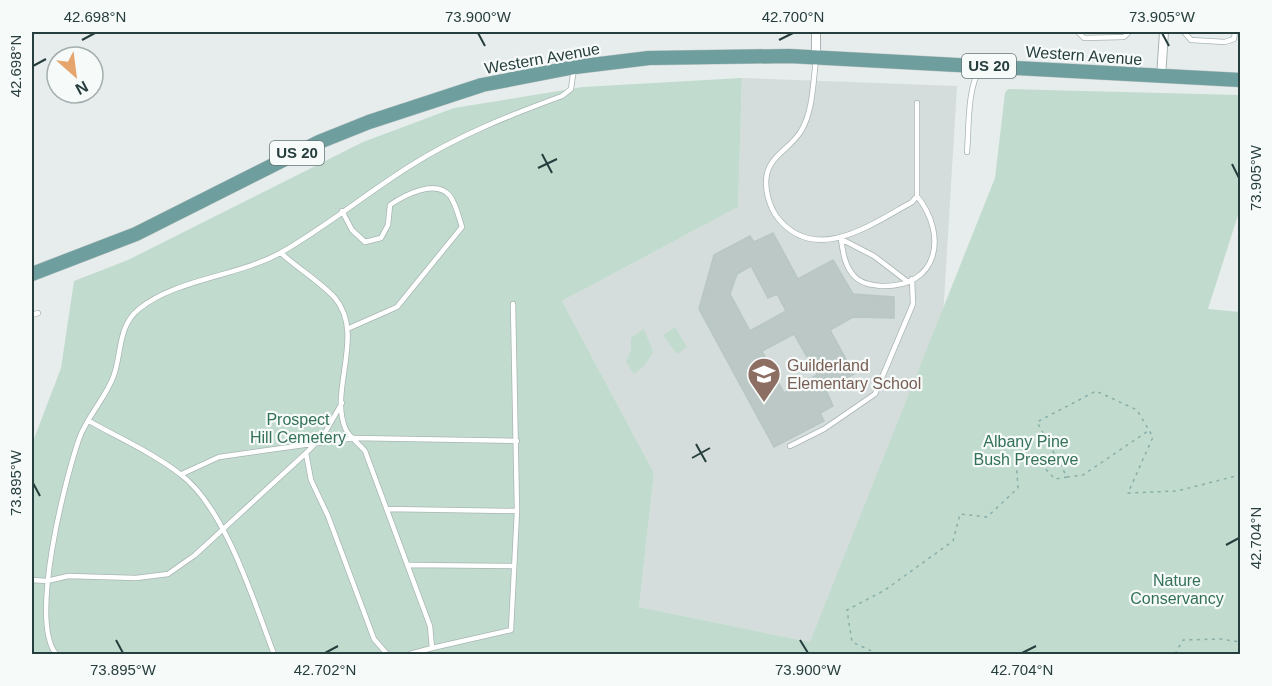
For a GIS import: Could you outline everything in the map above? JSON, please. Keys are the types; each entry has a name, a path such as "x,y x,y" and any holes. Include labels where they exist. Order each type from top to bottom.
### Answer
{"main road":[{"name":"Western Avenue","path":"32,274 136,234 319,142 369,122 482,85 575,67 649,58 816,57 1240,80"}],"street":[{"path":"816,32 816,57"},
{"path":"1161,77 1164,32"}],"lane":[{"path":"1078,32 1084,38 1124,37 1129,32"},
{"path":"1184,32 1191,40 1225,42 1234,39 1235,32"},
{"path":"790,446 824,429 875,394 913,304 910,281 874,256 841,239 808,239 791,230 774,212 768,195 767,173 774,160 802,131 808,113 816,57"},
{"path":"967,152 975,78 982,66"},
{"path":"56,654 49,645 45,612 47,581 69,474 80,436 114,375 123,330 139,309 175,290 233,273 281,253 411,164 500,118 562,96 571,89 575,67"},
{"path":"841,239 846,264 856,278 869,285 882,286 910,281 929,263 935,250 932,219 917,196 917,103"},
{"path":"342,211 352,230 365,242 381,238 388,225 390,205 408,193 439,189 449,195 462,227 429,271 397,307 347,329"},
{"path":"841,239 912,202 917,196"},
{"path":"281,253 335,298 347,321 347,362 342,403 346,430 365,451 430,626 432,648"},
{"path":"410,654 511,630 517,441 513,304"},
{"path":"32,315 38,313"},
{"path":"32,580 47,581 68,576 136,578 168,574 195,555 306,453 323,436 342,403"},
{"path":"89,421 182,474 223,527 274,654"},
{"path":"182,474 219,457 354,438 517,441"},
{"path":"306,453 311,480 328,516 374,639 387,654"},
{"path":"387,509 497,513 516,511"},
{"path":"409,565 514,566"}],"path":[{"path":"1067,477 1037,422 1096,391 1137,410 1153,437 1128,493 1177,491 1240,475"},
{"path":"878,654 852,642 847,610 885,590 953,541 960,514 987,517 1018,488 1016,461 1040,464 1055,479 1083,475 1148,430"},
{"path":"1175,654 1183,640 1221,639 1240,642"}],"shaded area":[{"name":"Guilderland Elementary School","path":"742,78 957,86 942,333 810,642 639,607 654,473 562,301 738,207"}],"green space":[{"path":"742,78 738,207 562,301 654,473 639,607 810,642 995,178 1005,93 1008,89 1240,95 1240,209 1208,309 1240,312 1240,654 32,654 32,444 61,368 74,281 128,260 363,142 454,108 583,87"},
{"path":"675,327 687,347 677,354 663,335"},
{"path":"644,329 653,352 645,365 634,374 626,362 631,350 631,338"}],"building":[{"name":"Guilderland Elementary School","path":"773,233 798,279 833,260 853,294 894,297 894,318 853,317 830,330 854,374 826,390 833,406 820,413 824,421 774,447 699,309 714,255 750,236 754,242","holes":["751,266 768,298 777,294 786,311 750,331 730,294 737,274","794,334 817,375 784,393 762,351"]}],"place":[{"name":"Guilderland Elementary School","path":"764,403"}],"park label":[{"name":"Prospect Hill Cemetery","path":"298,428"},
{"name":"Albany Pine Bush Preserve","path":"1026,450"},
{"name":"Nature Conservancy","path":"1177,589"}]}
